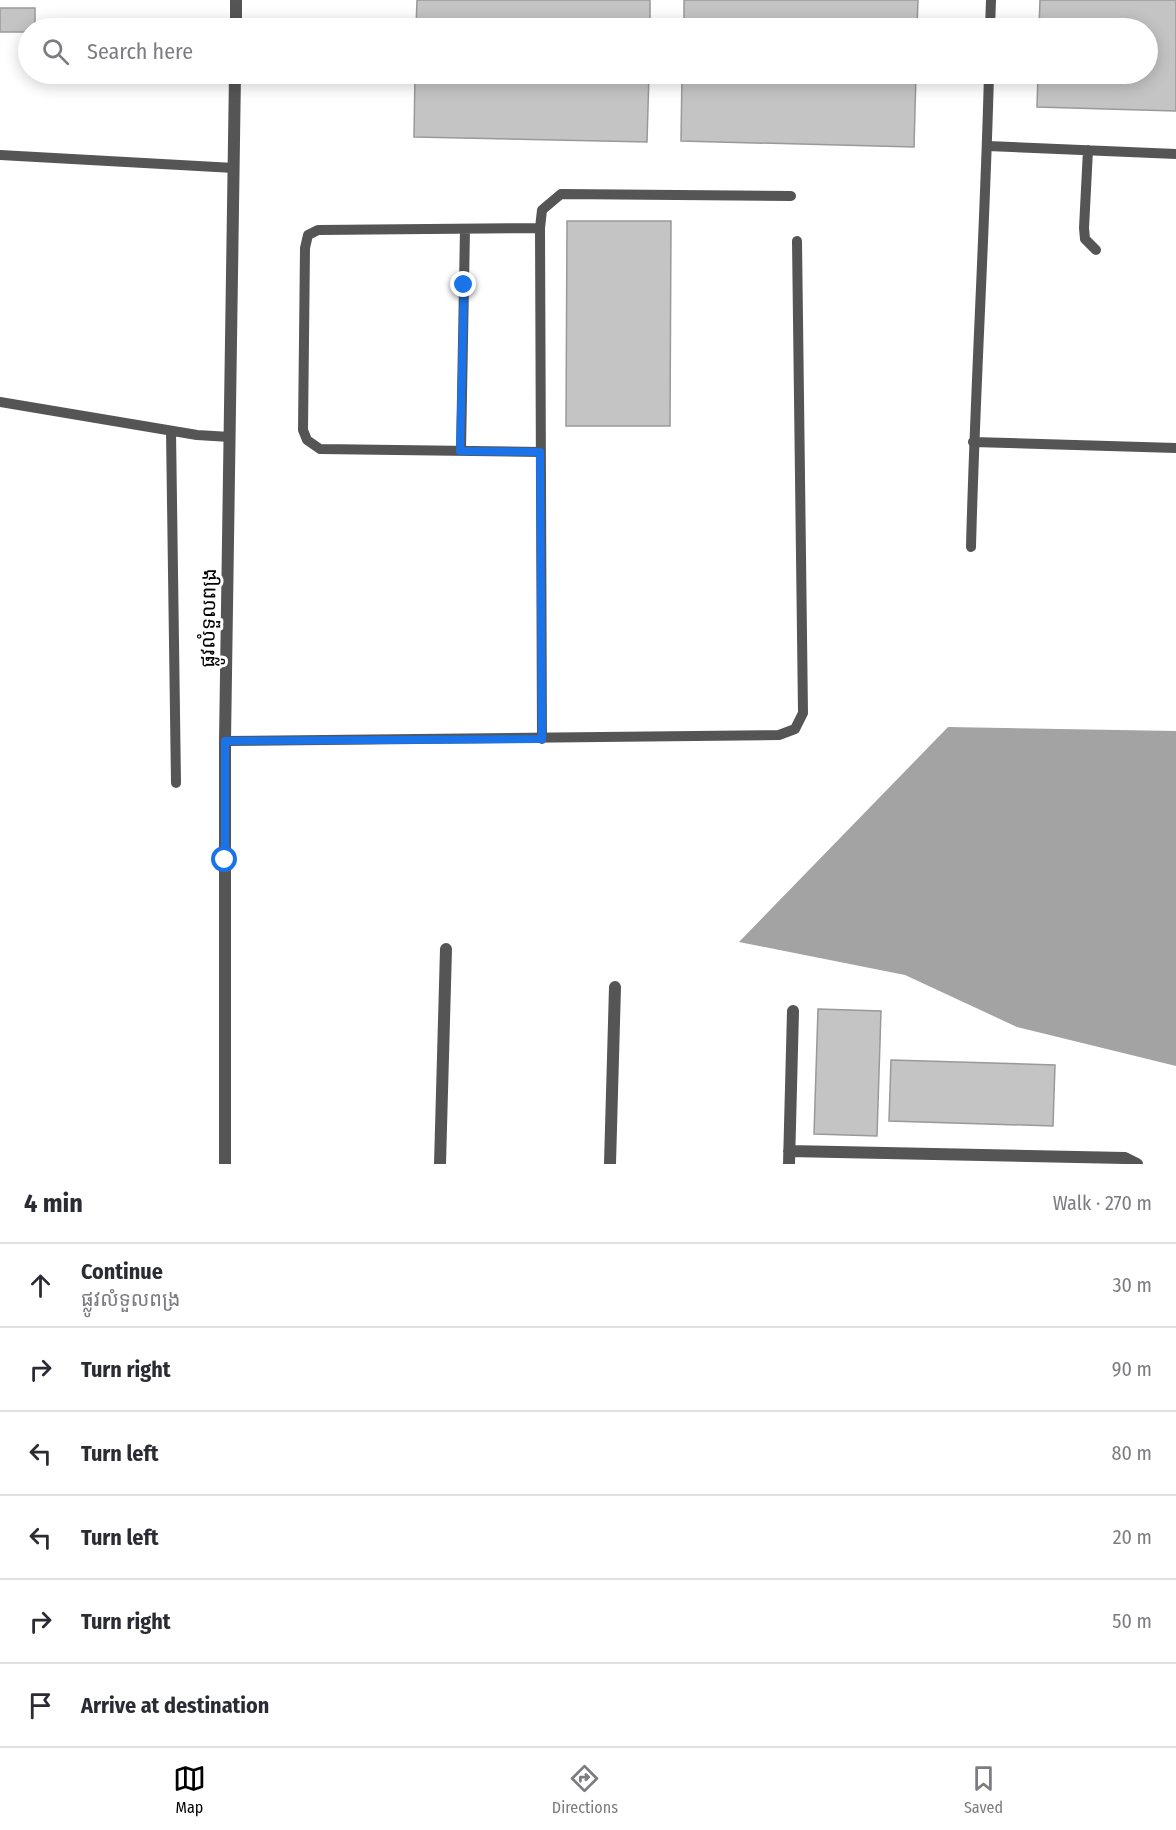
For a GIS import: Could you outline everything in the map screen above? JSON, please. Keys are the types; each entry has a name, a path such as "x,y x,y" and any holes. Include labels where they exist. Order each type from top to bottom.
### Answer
{"street":[{"path":"236,0 236,18"},
{"name":"ផ្លូវលំទួលពង្រ","path":"225,1164 225,741 235,84"},
{"path":"440,1164 446,949"},
{"path":"610,1164 615,987"},
{"path":"789,1164 793,1011"},
{"path":"789,1151 1125,1158 1137,1164"}],"lane":[{"path":"990,18 991,0"},
{"path":"971,547 973,442 989,84"},
{"path":"987,146 1176,154"},
{"path":"1088,150 1084,228 1085,239 1095,250"},
{"path":"0,155 234,168"},
{"path":"542,739 540,228 542,210 561,194 791,196"},
{"path":"540,228 318,230 308,235 304,248 303,430 307,440 320,449 540,452"},
{"path":"460,451 465,229"},
{"path":"225,741 779,735 795,729 803,713 797,241"},
{"path":"0,402 196,435 230,437"},
{"path":"171,430 176,783"},
{"path":"973,442 1176,448"}],"shaded area":[{"path":"948,727 1176,731 1176,1066 1017,1027 905,975 739,942"}],"building":[{"path":"417,0 650,0 650,18 416,18"},
{"path":"684,0 918,0 917,18 684,18"},
{"path":"1040,0 1176,0 1176,111 1037,107 1038,84 1158,84 1158,18 1039,18"},
{"path":"0,8 35,8 35,18 18,18 18,32 0,32"},
{"path":"415,84 649,84 647,142 414,137"},
{"path":"682,84 916,84 914,147 681,141"},
{"path":"567,221 671,221 670,426 566,426"},
{"path":"818,1009 881,1011 877,1136 814,1134"},
{"path":"891,1060 1055,1065 1053,1126 889,1121"}],"route":[{"path":"225,860 225,741 542,739 540,452 460,451 464,285"}]}
